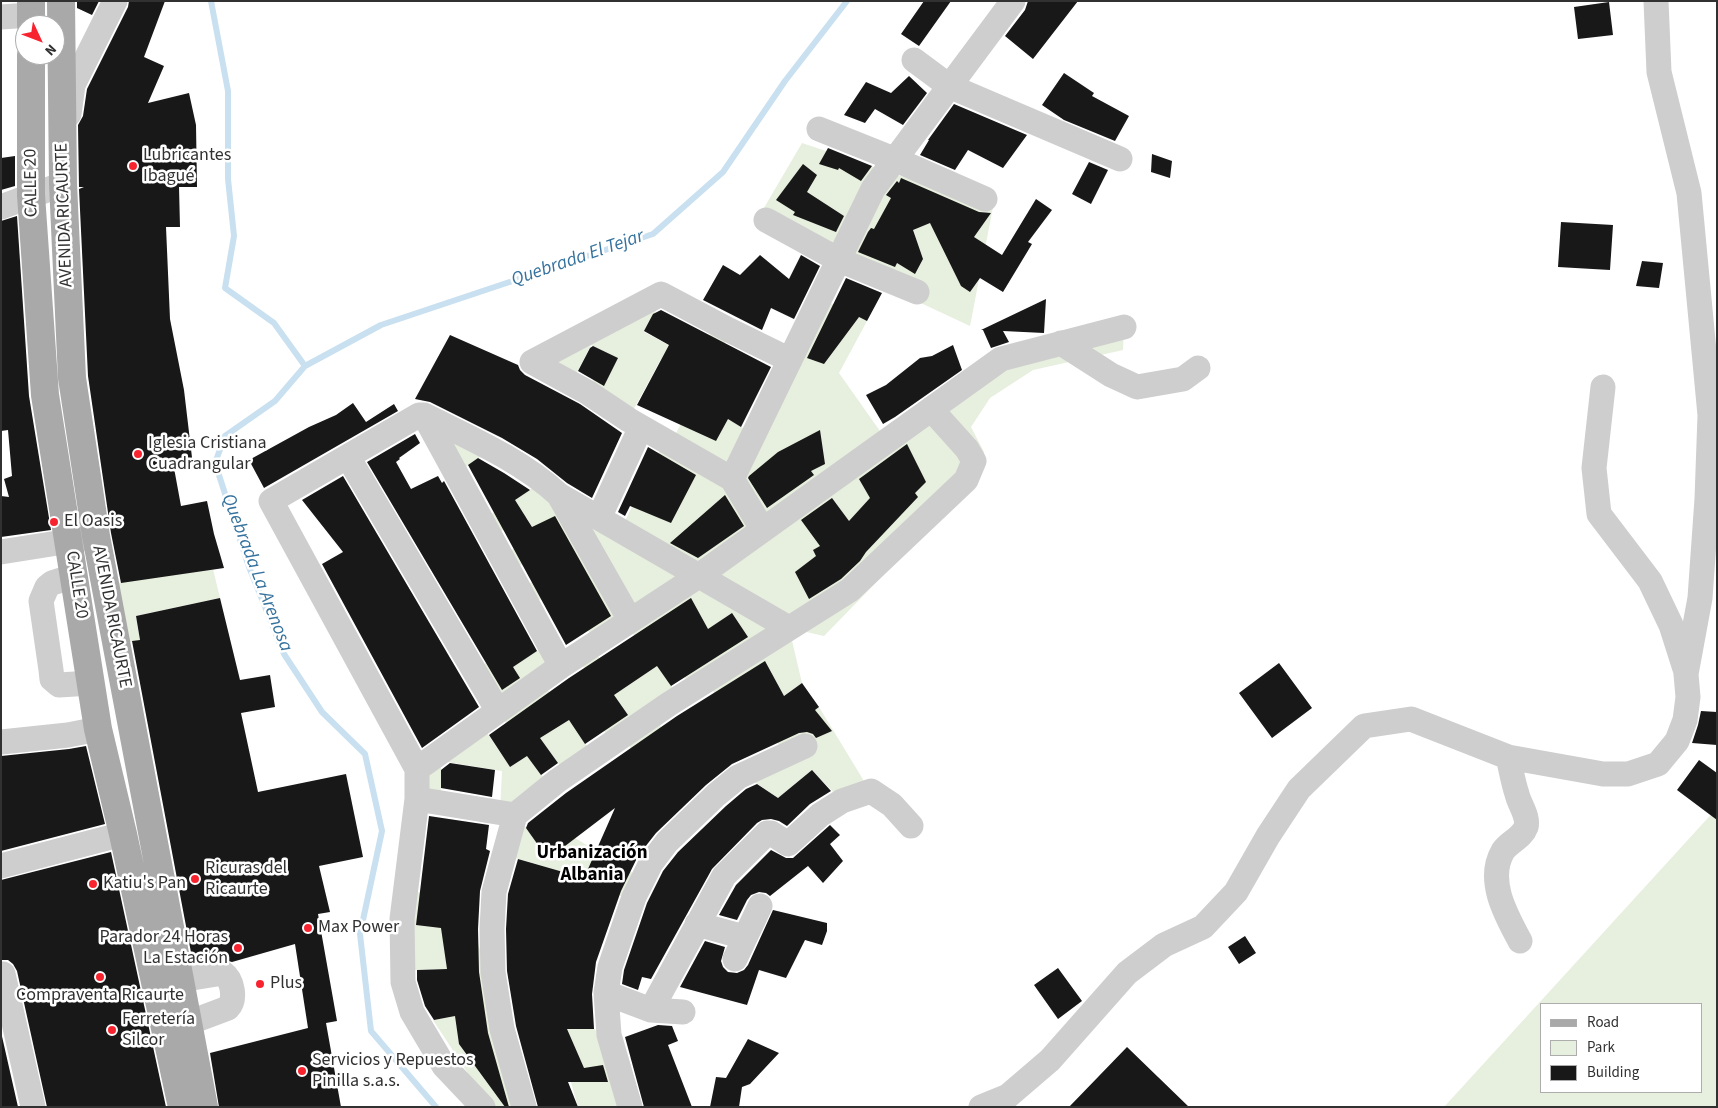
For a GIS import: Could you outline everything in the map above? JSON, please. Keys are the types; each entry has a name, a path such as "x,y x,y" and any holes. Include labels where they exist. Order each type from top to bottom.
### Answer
{"main road":[{"name":"AVENIDA RICAURTE","path":"61,1 63,184 72,378 96,536 204,1107"},
{"name":"CALLE 20","path":"31,65 31,195 45,395 98,729 123,834 182,1107"}],"street":[{"path":"62,129 68,121 73,85 115,1"},
{"path":"1656,1 1659,72 1689,193 1710,415 1707,499 1700,598 1686,674"},
{"path":"732,479 873,189 1007,3"},
{"path":"1,17 31,14"},
{"path":"914,60 949,86 1120,159"},
{"path":"819,129 985,199"},
{"path":"1,206 63,184"},
{"path":"766,220 839,260 917,292"},
{"path":"763,530 732,479 642,427 587,392 532,362 661,294 790,360"},
{"path":"417,769 561,666 699,576 1001,359 1124,327"},
{"path":"1061,343 1111,375 1137,387 1183,379 1198,368"},
{"path":"981,1107 1008,1096 1050,1060 1127,973 1164,945 1203,927 1236,892 1268,836 1299,789 1364,726 1411,719 1508,756 1603,774 1628,774 1658,764 1676,741 1685,720 1688,697 1686,674 1671,625 1650,581 1599,514 1594,468 1603,387"},
{"path":"524,1107 502,1029 493,972 492,947 494,892 515,815 557,781 676,699 850,590 966,480 974,461 967,449 931,409"},
{"path":"483,1107 444,1066 412,1012 403,982 402,918 417,799 417,769 271,501 419,415 424,415 497,453 543,480 559,495 789,628"},
{"path":"424,415 561,666"},
{"path":"600,518 642,427"},
{"path":"348,457 498,711"},
{"path":"559,495 630,620"},
{"path":"1,552 96,536"},
{"path":"74,576 52,583 47,587 41,601 52,680 59,686 91,683"},
{"path":"1,742 68,735 98,729"},
{"path":"630,1107 609,1035 606,993 610,967 634,898 651,863 667,842 716,795 738,777 805,746"},
{"path":"1508,756 1517,796 1527,825 1521,835 1504,850 1496,866 1497,884 1504,911 1520,941"},
{"path":"651,1010 724,876 768,833 788,844 820,815 842,801 871,791 892,805 911,826"},
{"path":"417,799 515,815"},
{"path":"1,866 123,834"},
{"path":"697,924 739,948 760,906"},
{"path":"180,980 224,973 228,976 234,997 233,1003 228,1008 188,1023"},
{"path":"3,974 32,1107"},
{"path":"606,993 651,1010 683,1012"}],"green space":[{"path":"802,143 993,207 970,326 754,225"},
{"path":"826,301 867,321 839,373 887,441 1001,359 1124,327 1123,350 1033,370 990,398 971,427 984,452 981,475 824,636 789,628 802,683 739,728 708,684 696,692 669,657 657,665 682,701 655,719 689,762 655,783 625,740 615,747 590,710 607,699 579,661 594,651 623,689 656,666 628,627 688,583 596,643 561,587 532,604 523,587 553,570 542,553 514,569 505,554 537,535 526,517 494,535 485,518 540,483 621,529 667,436 673,439 688,410 660,395 676,368 661,359 630,416 587,392 607,353 591,345 571,384 532,362 661,302 644,332 695,359 713,330 728,338 703,381 689,372 680,389 743,428 733,477 795,364"},
{"path":"436,425 487,452 460,471"},
{"path":"213,569 220,598 136,616 140,641 120,643 110,584"},
{"path":"545,646 553,660 495,699 477,669 505,650 515,665"},
{"path":"545,686 591,752 569,778 544,744 528,755 552,790 515,815 530,832 575,838 636,875 623,897 584,878 512,857 500,812 502,771 441,761 441,803 417,799 417,769 485,730 510,767 527,755 502,717"},
{"path":"819,707 870,791 841,800 812,770 778,798 749,778 783,751 775,739"},
{"path":"1717,808 1717,1107 1444,1107"},
{"path":"412,892 452,894 451,942 478,944 507,1030 529,1107 490,1107 433,1020 450,1017 445,969 412,970"},
{"path":"556,1029 595,1029 626,1107 578,1107"}],"building":[{"path":"77,1 99,1 92,15 77,8"},
{"path":"129,1 165,1 144,57 164,66 148,103 189,93 196,125 197,187 179,187 180,227 166,227 170,319 184,390 193,466 174,468 181,506 207,501 224,568 121,583 111,533 88,376 79,189 84,187 79,187 78,125 83,116 87,89 128,7"},
{"path":"924,1 951,1 919,46 901,34"},
{"path":"1028,1 1078,1 1033,59 1005,36 1025,10"},
{"path":"1609,2 1613,35 1578,39 1574,7"},
{"path":"1064,73 1094,93 1092,96 1129,116 1115,141 1064,120 1042,105"},
{"path":"909,76 927,93 903,125 875,109 865,123 844,115 866,82 891,93"},
{"path":"954,104 1027,135 1003,168 968,150 955,170 920,155 928,140"},
{"path":"828,148 872,166 861,181 839,168 838,170 819,164"},
{"path":"1152,154 1172,161 1170,178 1151,172"},
{"path":"15,156 15,186 1,190 1,158"},
{"path":"1089,162 1108,170 1091,204 1072,194"},
{"path":"803,164 817,175 807,192 844,216 836,232 793,215 795,212 776,200"},
{"path":"901,178 979,212 991,213 974,237 1002,255 1036,199 1052,210 1028,242 1032,244 1003,292 980,278 970,292 961,286 930,223 913,230 923,259 915,274 897,263 895,267 858,252 868,232 871,228 874,229 891,198 886,195 897,181 899,183"},
{"path":"17,216 29,396 51,530 1,537 1,496 9,497 4,479 12,476 8,430 1,431 1,221"},
{"path":"1561,222 1613,225 1610,270 1558,267"},
{"path":"760,255 789,279 801,255 820,266 794,319 771,308 762,330 703,300 723,265 740,275"},
{"path":"1642,261 1663,263 1659,288 1636,286"},
{"path":"846,278 882,293 867,321 859,317 824,364 807,358"},
{"path":"1046,299 1044,333 1003,331 1009,342 991,348 983,330 981,330"},
{"path":"661,310 771,367 741,427 728,419 716,441 637,405 669,345 644,331 653,314"},
{"path":"450,335 518,365 525,375 580,404 622,433 592,498 567,483 537,459 502,438 430,402 415,399"},
{"path":"953,345 962,370 883,424 866,395 886,385 920,358 932,356"},
{"path":"593,346 618,358 604,386 578,371 590,348"},
{"path":"353,403 366,422 394,404 398,411 264,488 249,460 309,427 336,415"},
{"path":"820,430 825,464 811,471 814,475 767,508 748,478 749,476 778,452"},
{"path":"415,434 420,443 396,462 411,489 438,476 442,483 444,481 537,651 513,667 520,678 502,690 367,462"},
{"path":"907,444 926,482 915,493 918,497 866,552 860,561 841,579 809,599 795,572 816,556 813,550 820,546 801,520 832,498 849,521 870,498 859,479"},
{"path":"648,447 696,475 671,523 630,506 625,516 618,512"},
{"path":"478,458 530,490 515,500 532,527 555,516 611,616 566,645 468,465"},
{"path":"343,476 479,707 422,748 322,564 343,552 302,500"},
{"path":"725,495 744,526 698,558 670,543"},
{"path":"220,598 240,680 270,675 275,707 241,713 258,792 346,774 363,857 319,866 330,912 318,914 337,1021 326,1023 341,1107 219,1107 210,1053 308,1028 295,944 232,962 221,959 193,963 132,641 140,640 136,616"},
{"path":"691,598 708,629 732,613 748,637 671,686 657,666 614,695 628,715 585,744 569,720 540,738 558,763 541,775 527,756 510,767 489,735 569,678"},
{"path":"765,661 784,696 802,683 819,707 815,710 832,731 816,738 813,734 807,732 799,733 732,764 706,785 656,833 638,856 621,891 596,962 592,994 594,1029 567,1029 584,1068 603,1065 608,1082 568,1082 578,1107 538,1107 516,1026 507,971 506,929 508,894 518,859 584,878 615,808 548,859 526,828 528,823 566,793 677,716"},
{"path":"1279,663 1312,708 1272,738 1239,693"},
{"path":"1701,711 1717,712 1717,745 1692,743"},
{"path":"86,746 105,824 1,851 1,756"},
{"path":"1699,760 1717,773 1717,820 1677,790"},
{"path":"450,763 495,770 492,797 441,788 441,770"},
{"path":"812,770 831,791 810,804 787,826 771,819 762,820 757,823 712,869 651,979 642,977 638,990 622,984 624,970 647,903 663,871 678,852 746,789 757,784 778,798"},
{"path":"429,816 489,825 486,849 490,851 480,891 478,929 479,972 488,1033 509,1107 505,1107 459,1044 455,1016 434,1020 425,1006 417,980 417,970 447,969 441,928 416,925"},
{"path":"830,825 840,835 830,844 843,861 823,883 808,866 770,896 759,892 751,895 737,920 719,915 736,885 771,850 786,858 793,858"},
{"path":"111,852 166,1107 47,1107 17,971 8,960 1,960 1,880"},
{"path":"773,910 827,923 827,931 822,945 805,940 786,978 759,970 747,1005 680,987 705,941 725,947 721,961 723,967 728,972 737,973 744,970"},
{"path":"1245,936 1256,953 1239,964 1228,947"},
{"path":"1058,968 1082,1001 1058,1019 1034,985"},
{"path":"658,1025 672,1026 678,1041 668,1045 692,1107 644,1107 625,1037"},
{"path":"1,1032 18,1107 1,1107"},
{"path":"748,1039 779,1053 750,1084 742,1087 739,1107 710,1107 716,1077 726,1078"},
{"path":"1127,1047 1189,1107 1069,1107"}],"waterway":[{"name":"Quebrada La Arenosa","path":"211,1 228,91 228,179 234,236 225,288 274,323 305,366 275,401 225,436 215,463 249,567 284,654 322,712 365,754 382,831 360,934 371,1031 436,1107"},
{"name":"Quebrada El Tejar","path":"305,366 381,325 653,234 723,172 785,81 847,1"}],"place":[{"name":"Lubricantes Ibagué","path":"133,166"},
{"name":"Iglesia Cristiana Cuadrangular","path":"138,454"},
{"name":"El Oasis","path":"54,522"},
{"name":"Ricuras del Ricaurte","path":"195,879"},
{"name":"Katiu's Pan","path":"93,884"},
{"name":"Max Power","path":"308,928"},
{"name":"Parador 24 Horas La Estación","path":"238,948"},
{"name":"Compraventa Ricaurte","path":"100,977"},
{"name":"Plus","path":"260,984"},
{"name":"Ferretería Silcor","path":"112,1030"},
{"name":"Servicios y Repuestos Pinilla s.a.s.","path":"302,1071"}],"district":[{"name":"Urbanización Albania","path":"592,865"}]}
